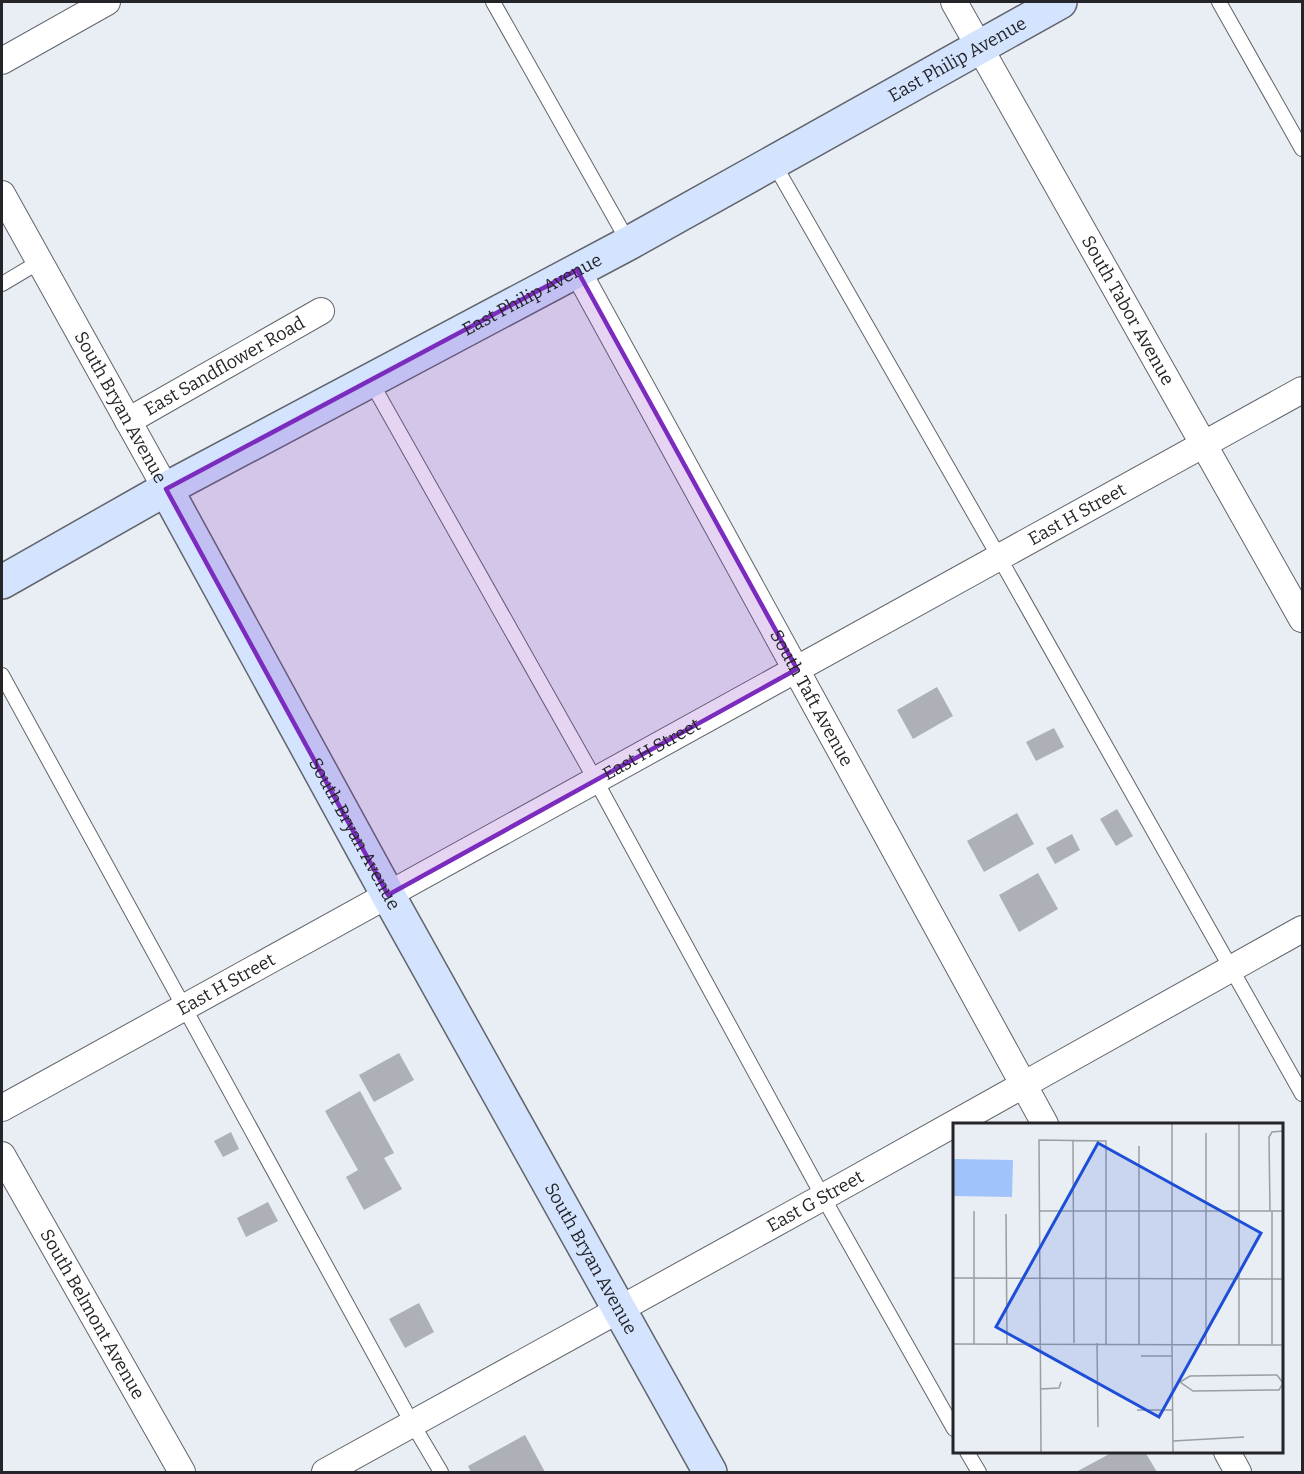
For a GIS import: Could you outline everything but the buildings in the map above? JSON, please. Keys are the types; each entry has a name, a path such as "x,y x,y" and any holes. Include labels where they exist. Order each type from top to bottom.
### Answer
{"main road":[{"name":"East Philip Avenue","path":"2,582 166,489 629,243 1060,2"},
{"name":"South Bryan Avenue","path":"166,489 388,895 710,1473"}],"street":[{"path":"2,61 108,2"},
{"name":"South Tabor Avenue","path":"954,2 1302,619"},
{"name":"South Bryan Avenue","path":"2,194 166,489"},
{"name":"South Taft Avenue","path":"577,270 1044,1123"},
{"name":"East Sandflower Road","path":"128,421 321,311"},
{"name":"East H Street","path":"2,1108 1302,390"},
{"name":"East G Street","path":"956,1123 1302,929"},
{"name":"East G Street","path":"325,1473 953,1125"},
{"name":"South Belmont Avenue","path":"2,1155 182,1473"},
{"path":"1228,1453 1238,1473"}],"lane":[{"path":"493,2 629,243"},
{"path":"1220,2 1302,149"},
{"path":"773,162 1302,1094"},
{"path":"2,284 39,262"},
{"path":"370,380 596,781 823,1197 953,1428"},
{"path":"2,675 441,1473"},
{"path":"968,1453 979,1473"}],"highlighted area":[{"path":"577,270 797,669 388,895 166,489"}]}
